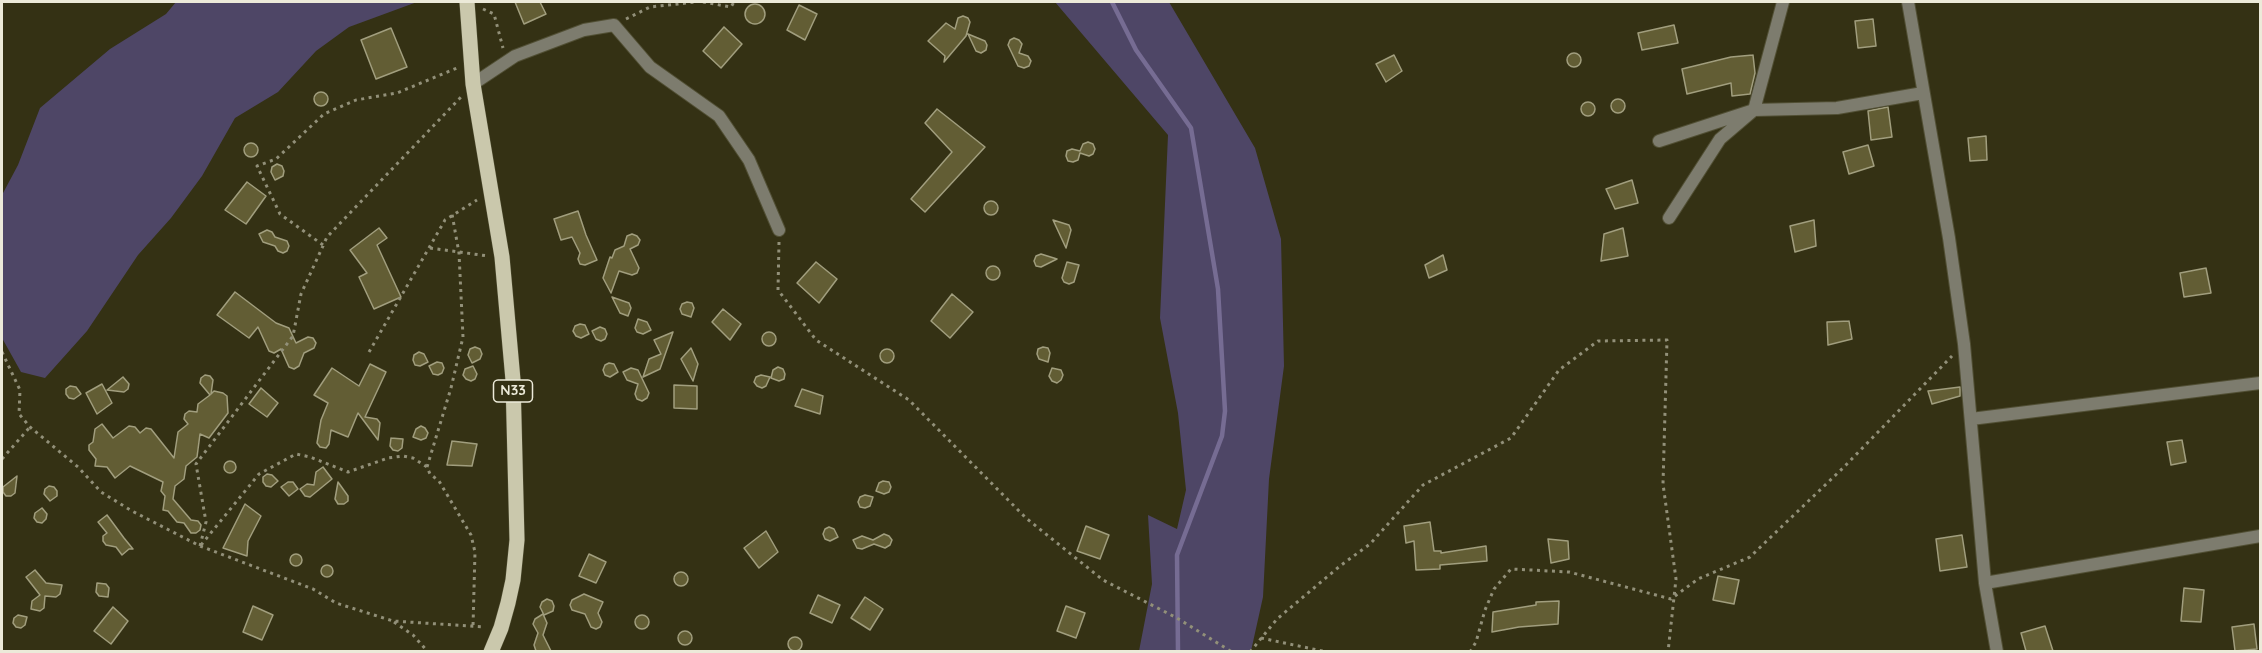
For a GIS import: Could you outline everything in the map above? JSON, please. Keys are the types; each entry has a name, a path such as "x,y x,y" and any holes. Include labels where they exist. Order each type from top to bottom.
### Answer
{"main road":[{"name":"N33","path":"468,2 473,84 502,257 513,380 517,540 513,580 501,628 491,651"}],"street":[{"path":"1669,218 1720,139 1754,110 1784,2"},
{"path":"1908,2 1949,238 1964,344 1985,583 1996,651"},
{"path":"473,84 515,56 584,30 614,25 650,67 719,116 749,160 779,230"},
{"path":"1659,141 1754,110 1837,108 1923,93"},
{"path":"1971,419 2260,383"},
{"path":"1985,583 2260,536"}],"path":[{"path":"468,2 494,14 507,61"},
{"path":"614,25 650,7 696,2"},
{"path":"703,2 731,8 734,2"},
{"path":"323,245 280,214 257,166 276,159 324,114 356,100 397,93 472,62"},
{"path":"200,546 206,522 196,464 293,336 301,294 327,237 473,84"},
{"path":"369,352 445,220 492,191"},
{"path":"427,467 451,388 463,337 459,253 452,214"},
{"path":"779,230 778,290 816,340 909,400 1026,518 1103,580 1177,618 1232,651"},
{"path":"429,248 502,257"},
{"path":"1251,651 1277,619 1370,544 1423,485 1510,438 1559,370 1598,341 1667,340 1663,484 1676,579 1668,651"},
{"path":"1470,651 1476,642 1494,589 1511,569 1569,572 1671,599 1698,579 1750,557 1844,467 1964,344"},
{"path":"2,352 20,390 19,414 30,427 78,467 100,492 132,512 200,546 313,589 336,603 393,621 501,628"},
{"path":"2,459 30,427"},
{"path":"200,546 259,474 296,454 310,456 348,472 371,463 403,456 412,458 427,467 430,474 439,481 471,535 475,552 473,627"},
{"path":"393,621 413,635 428,651"},
{"path":"1261,638 1327,651"}],"shaded area":[{"path":"176,2 417,2 349,27 316,51 278,92 235,118 202,176 171,218 138,255 87,331 45,378 21,372 2,338 2,195 18,165 40,108 110,49 166,14"},
{"path":"1055,2 1169,2 1255,148 1281,239 1284,366 1269,479 1263,597 1251,651 1139,651 1152,584 1148,515 1177,529 1186,490 1178,413 1160,318 1168,135"}],"building":[{"path":"515,2 540,2 546,14 524,24"},
{"path":"755,4 762,7 765,14 762,21 755,24 748,21 745,14 748,7"},
{"path":"799,5 817,14 805,40 787,30"},
{"path":"963,16 970,22 966,36 944,62 945,56 928,41 946,23 955,29 958,18"},
{"path":"1873,19 1876,46 1858,48 1855,21"},
{"path":"1674,25 1678,43 1642,50 1638,33"},
{"path":"724,27 742,44 721,68 703,51"},
{"path":"391,28 407,67 376,79 361,40"},
{"path":"968,34 985,41 986,50 981,53 976,51"},
{"path":"1014,38 1022,44 1019,53 1028,56 1031,61 1029,66 1024,68 1018,66 1008,45"},
{"path":"1574,53 1579,55 1581,60 1579,65 1574,67 1569,65 1567,60 1569,55"},
{"path":"1394,55 1402,71 1386,82 1376,64"},
{"path":"1753,55 1755,73 1750,94 1732,96 1731,83 1687,94 1682,69 1731,57"},
{"path":"321,92 326,94 328,99 326,104 321,106 316,104 314,99 316,94"},
{"path":"1618,99 1623,101 1625,106 1623,111 1618,113 1613,111 1611,106 1613,101"},
{"path":"1588,102 1593,104 1595,109 1593,114 1588,116 1583,114 1581,109 1583,104"},
{"path":"1888,107 1892,137 1871,140 1868,111"},
{"path":"937,109 985,147 925,212 911,199 952,152 925,123"},
{"path":"1986,136 1987,160 1970,161 1968,138"},
{"path":"1088,142 1093,144 1095,149 1093,154 1089,156 1080,153 1078,160 1068,161 1067,151 1072,149 1080,151 1083,144"},
{"path":"251,143 256,145 258,150 256,155 251,157 246,155 244,150 246,145"},
{"path":"1868,145 1874,166 1849,174 1843,152"},
{"path":"277,164 282,166 284,171 283,176 275,180 271,172 272,167"},
{"path":"1632,180 1638,203 1615,209 1606,189"},
{"path":"247,182 266,196 246,224 225,210"},
{"path":"991,201 996,203 998,208 996,213 991,215 986,213 984,208 986,203"},
{"path":"578,211 597,260 585,265 580,264 578,259 580,253 572,237 561,240 554,219"},
{"path":"1053,220 1069,225 1071,230 1066,248"},
{"path":"1814,220 1816,246 1795,252 1790,226"},
{"path":"379,228 387,238 377,245 401,297 374,309 359,277 367,273 350,250"},
{"path":"1623,228 1628,256 1601,261 1604,234"},
{"path":"267,230 275,237 287,241 289,246 287,251 283,253 275,246 263,242 259,234"},
{"path":"632,234 640,240 638,245 630,249 639,268 637,273 632,275 619,271 611,293 603,278 610,257 612,258 615,250 624,246 627,236"},
{"path":"1041,254 1057,259 1041,267 1036,266 1034,261 1036,256"},
{"path":"1443,255 1447,270 1429,278 1425,265"},
{"path":"816,262 837,279 819,303 797,283"},
{"path":"1067,262 1079,265 1074,282 1069,284 1062,278"},
{"path":"993,266 998,268 1000,273 998,278 993,280 988,278 986,273 988,268"},
{"path":"2206,268 2211,293 2184,297 2180,273"},
{"path":"235,292 276,323 289,328 296,343 308,337 313,338 316,343 314,348 304,353 299,366 294,369 289,367 281,349 274,353 269,351 258,327 249,338 217,315"},
{"path":"952,294 973,312 950,338 931,321"},
{"path":"612,297 629,303 631,308 628,316 620,313"},
{"path":"692,303 694,308 691,317 682,314 680,309 682,304"},
{"path":"723,309 741,324 730,340 712,322"},
{"path":"638,319 647,322 651,330 643,334 637,332 635,328"},
{"path":"1849,321 1852,339 1828,345 1827,322"},
{"path":"585,325 589,334 581,338 573,331 575,326"},
{"path":"600,327 605,329 607,334 601,341 596,339 592,331"},
{"path":"673,332 660,369 643,377 649,359 661,354 654,340"},
{"path":"769,332 774,334 776,339 774,344 769,346 764,344 762,339 764,334"},
{"path":"475,347 480,349 482,354 480,359 472,363 468,355 470,349"},
{"path":"691,348 698,364 693,381 681,359"},
{"path":"1048,348 1050,353 1048,362 1039,359 1037,354 1038,349"},
{"path":"887,349 892,351 894,356 892,361 887,363 882,361 880,356 882,351"},
{"path":"419,352 424,354 428,362 420,366 415,365 413,360 414,355"},
{"path":"437,362 442,363 444,368 438,375 433,374 429,366"},
{"path":"609,363 614,364 618,372 610,377 605,375 603,370"},
{"path":"370,364 386,372 365,417 377,419 380,423 378,440 358,413 348,437 331,430 329,444 326,448 320,447 317,443 321,420 328,403 314,395 332,368 359,386"},
{"path":"473,366 477,374 471,381 463,375 465,369"},
{"path":"778,367 783,369 785,374 784,379 779,381 771,378 773,370"},
{"path":"631,368 638,370 649,393 642,401 637,399 635,394 638,384 627,380 623,372"},
{"path":"1052,368 1061,370 1063,375 1057,383 1049,376"},
{"path":"205,375 210,376 213,380 211,394 214,391 227,396 228,413 209,438 200,434 197,457 186,466 184,479 175,486 173,499 191,520 198,521 201,525 200,530 191,533 184,523 177,522 168,511 163,510 165,496 161,491 163,482 130,466 115,478 107,467 95,466 96,459 89,450 89,445 93,442 95,429 102,424 113,438 129,426 135,427 140,433 146,428 151,429 174,458 178,432 188,424 184,419 185,414 189,411 197,412 198,404 210,395 200,383 201,378"},
{"path":"761,375 770,377 766,386 762,388 754,382 756,377"},
{"path":"123,377 129,384 128,389 124,392 107,390"},
{"path":"102,384 112,403 97,414 86,393"},
{"path":"674,385 697,386 697,409 674,408"},
{"path":"70,386 76,387 81,394 74,399 69,398 66,394 66,389"},
{"path":"1960,387 1960,396 1932,404 1928,391"},
{"path":"261,388 278,403 267,417 249,404"},
{"path":"802,389 823,396 820,414 795,406"},
{"path":"421,426 428,433 426,438 421,440 413,437 416,429"},
{"path":"391,438 403,439 402,448 398,451 393,450 390,446"},
{"path":"2182,440 2186,462 2171,465 2167,442"},
{"path":"452,441 477,444 472,466 447,465"},
{"path":"232,461 236,467 232,473 228,473 224,465"},
{"path":"323,467 332,479 310,497 305,496 300,489 307,484 314,485 316,472"},
{"path":"267,474 272,475 278,481 271,487 266,486 263,482 263,477"},
{"path":"17,476 15,493 6,496 3,487"},
{"path":"288,482 293,482 298,489 289,496 281,487"},
{"path":"338,482 348,496 348,501 344,504 338,504 335,499"},
{"path":"889,482 891,487 889,492 884,494 876,491 879,483"},
{"path":"49,486 54,487 57,491 57,496 50,501 44,494 45,489"},
{"path":"865,495 873,497 870,506 860,507 858,502 860,497"},
{"path":"245,504 261,516 248,541 247,556 223,548"},
{"path":"42,508 47,514 42,523 37,522 34,518 35,513"},
{"path":"107,515 133,549 129,549 122,555 116,547 106,545 103,536 107,533 98,522"},
{"path":"1430,522 1434,551 1441,551 1441,553 1486,546 1487,561 1440,565 1440,569 1416,570 1414,541 1406,543 1404,526"},
{"path":"1086,526 1109,535 1100,559 1077,551"},
{"path":"829,527 834,529 838,537 830,541 825,539 823,534"},
{"path":"766,531 778,552 759,568 744,548"},
{"path":"884,534 892,540 885,548 874,544 862,549 857,548 853,540 862,536 873,540"},
{"path":"1962,535 1967,567 1940,571 1936,539"},
{"path":"1548,539 1568,541 1569,559 1551,563"},
{"path":"298,554 302,560 298,566 294,566 290,558"},
{"path":"589,554 606,562 596,583 579,576"},
{"path":"329,565 333,571 329,577 325,577 321,569"},
{"path":"35,570 46,583 62,585 60,594 56,597 45,596 44,608 40,611 31,609 32,601 40,595 26,577"},
{"path":"681,572 686,574 688,579 686,584 681,586 676,584 674,579 676,574"},
{"path":"1718,576 1739,580 1734,604 1713,600"},
{"path":"97,583 106,584 109,588 108,597 99,596 96,592"},
{"path":"2184,588 2204,590 2201,622 2181,621"},
{"path":"584,594 603,602 598,613 602,622 596,629 591,627 585,614 572,610 570,605 572,600"},
{"path":"818,595 840,605 832,623 810,613"},
{"path":"865,597 883,609 870,630 851,618"},
{"path":"547,599 552,601 554,606 553,611 544,615 540,607"},
{"path":"1559,601 1558,624 1492,632 1493,612 1536,605 1536,602"},
{"path":"253,606 273,615 262,640 243,632"},
{"path":"1066,606 1085,613 1076,638 1057,631"},
{"path":"113,607 128,621 111,644 94,631"},
{"path":"543,614 547,623 543,635 551,651 536,651 534,645 538,633 533,624 535,619"},
{"path":"18,615 27,617 25,625 21,628 16,627 13,623 14,618"},
{"path":"642,615 647,617 649,622 647,627 642,629 637,627 635,622 637,617"},
{"path":"2254,624 2257,649 2235,651 2232,627"},
{"path":"2045,626 2053,651 2026,651 2021,633"},
{"path":"685,631 690,633 692,638 690,643 685,645 680,643 678,638 680,633"},
{"path":"795,637 800,639 802,644 800,649 795,651 790,649 788,644 790,639"}],"waterway":[{"path":"1112,2 1136,50 1191,128 1218,289 1225,411 1222,436 1177,555 1178,652"}]}
